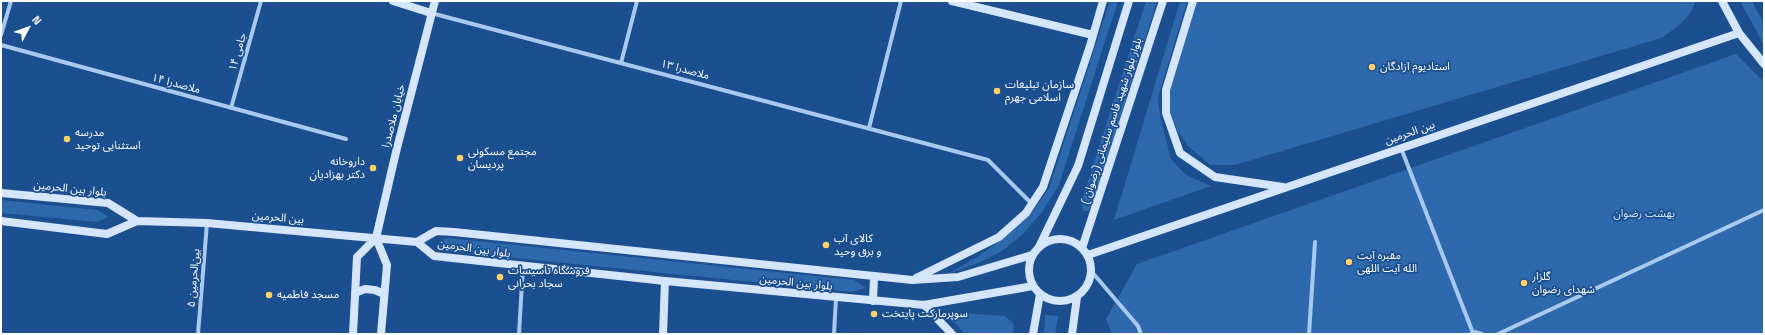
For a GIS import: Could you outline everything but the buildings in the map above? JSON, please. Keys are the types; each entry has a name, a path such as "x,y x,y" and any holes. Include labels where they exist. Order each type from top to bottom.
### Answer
{"main road":[{"path":"393,1 432,13"},
{"name":"خیابان ملاصدرا","path":"376,238 396,152 435,1"},
{"path":"952,1 1093,35"},
{"path":"912,280 999,237 1026,213 1044,187 1103,1"},
{"name":"بلوار بلوار شهید قاسم سلیمانی (رضوان )","path":"1039,247 1078,166 1129,1"},
{"name":"بلوار بلوار شهید قاسم سلیمانی (رضوان )","path":"1082,248 1163,1"},
{"path":"1193,1 1166,90 1166,113 1180,153 1215,177 1286,187"},
{"path":"1722,1 1739,33 1764,64"},
{"name":"بین الحرمین","path":"1088,255 1739,33"},
{"name":"بلوار بین الحرمین","path":"1,194 108,203 137,221"},
{"path":"1,221 107,234 137,221"},
{"name":"بین الحرمین","path":"137,221 207,223 417,242"},
{"name":"بلوار بین الحرمین","path":"1032,256 958,277 912,280 454,232 436,231 417,242 434,256 665,281 924,306 1033,286"},
{"path":"353,334 357,257 376,238 387,265 381,334"},
{"path":"1061,239 1074,242 1082,248 1088,255 1092,272 1089,282 1084,290 1077,297 1068,301 1048,299 1040,294 1033,286 1029,266 1032,256 1039,247 1047,242 1061,239"},
{"path":"873,301 874,276"},
{"path":"663,334 665,281"},
{"path":"355,293 365,289 375,290 384,294"},
{"path":"1032,334 1040,294"},
{"path":"1072,334 1077,297"},
{"path":"924,306 952,334"}],"street":[{"path":"1,35 11,1"},
{"name":"جامی ۱۴","path":"231,108 261,1"},
{"path":"621,63 637,1"},
{"path":"869,128 901,1"},
{"name":"ملاصدرا ۱۳","path":"432,13 988,160 1032,204"},
{"name":"ملاصدرا ۱۴","path":"1,46 346,139"},
{"path":"1401,148 1472,334 1482,334"},
{"path":"1498,334 1764,210"},
{"name":"بین‌الحرمین ۵","path":"198,334 207,223"},
{"path":"1309,334 1315,242"},
{"path":"519,334 523,266"},
{"path":"1092,272 1138,326 1141,334"},
{"path":"834,334 836,298"}],"green space":[{"path":"1110,1 1118,1 1059,185 1043,211 1022,235 1002,251 978,263 948,274 977,257 1001,240 1032,213 1049,188"},
{"path":"1146,1 1157,1 1092,207 1088,211 1083,211 1081,203"},
{"path":"1180,1 1187,1 1158,98 1160,116 1171,159 1186,175 1211,186 1114,220"},
{"name":"استادیوم آزادگان","path":"1197,1 1696,1 1689,15 1677,27 1663,37 1235,165 1210,165 1188,146 1177,130 1170,111 1170,91"},
{"path":"1740,1 1752,1 1764,24 1764,45"},
{"name":"بهشت رضوان","path":"1736,54 1764,82 1764,334 1112,334 1106,319 1137,264"},
{"path":"1,200 98,210 108,217 97,222 1,213"},
{"path":"448,238 854,280 866,288 852,292 446,251 441,249 438,244 442,239"},
{"path":"945,312 1005,316 1014,324 1013,334 965,334"},
{"path":"1045,315 1058,316 1055,334 1044,334"}],"place":[{"name":"استادیوم آزادگان","path":"1372,67"},
{"name":"سازمان تبلیغات اسلامی جهرم","path":"997,91"},
{"name":"مدرسه استثنایی توحید","path":"67,139"},
{"name":"مجتمع مسکونی پردیسان","path":"460,158"},
{"name":"داروخانه دکتر بهزادیان","path":"373,168"},
{"name":"کالای آب و برق وحید","path":"826,245"},
{"name":"مقبره آیت الله آیت اللهی","path":"1349,262"},
{"name":"فروشگاه تاسیسات سجاد بحرانی","path":"500,277"},
{"name":"گلزار شهدای رضوان","path":"1524,283"},
{"name":"مسجد فاطمیه","path":"269,295"},
{"name":"سوپرمارکت پایتخت","path":"874,314"}]}
